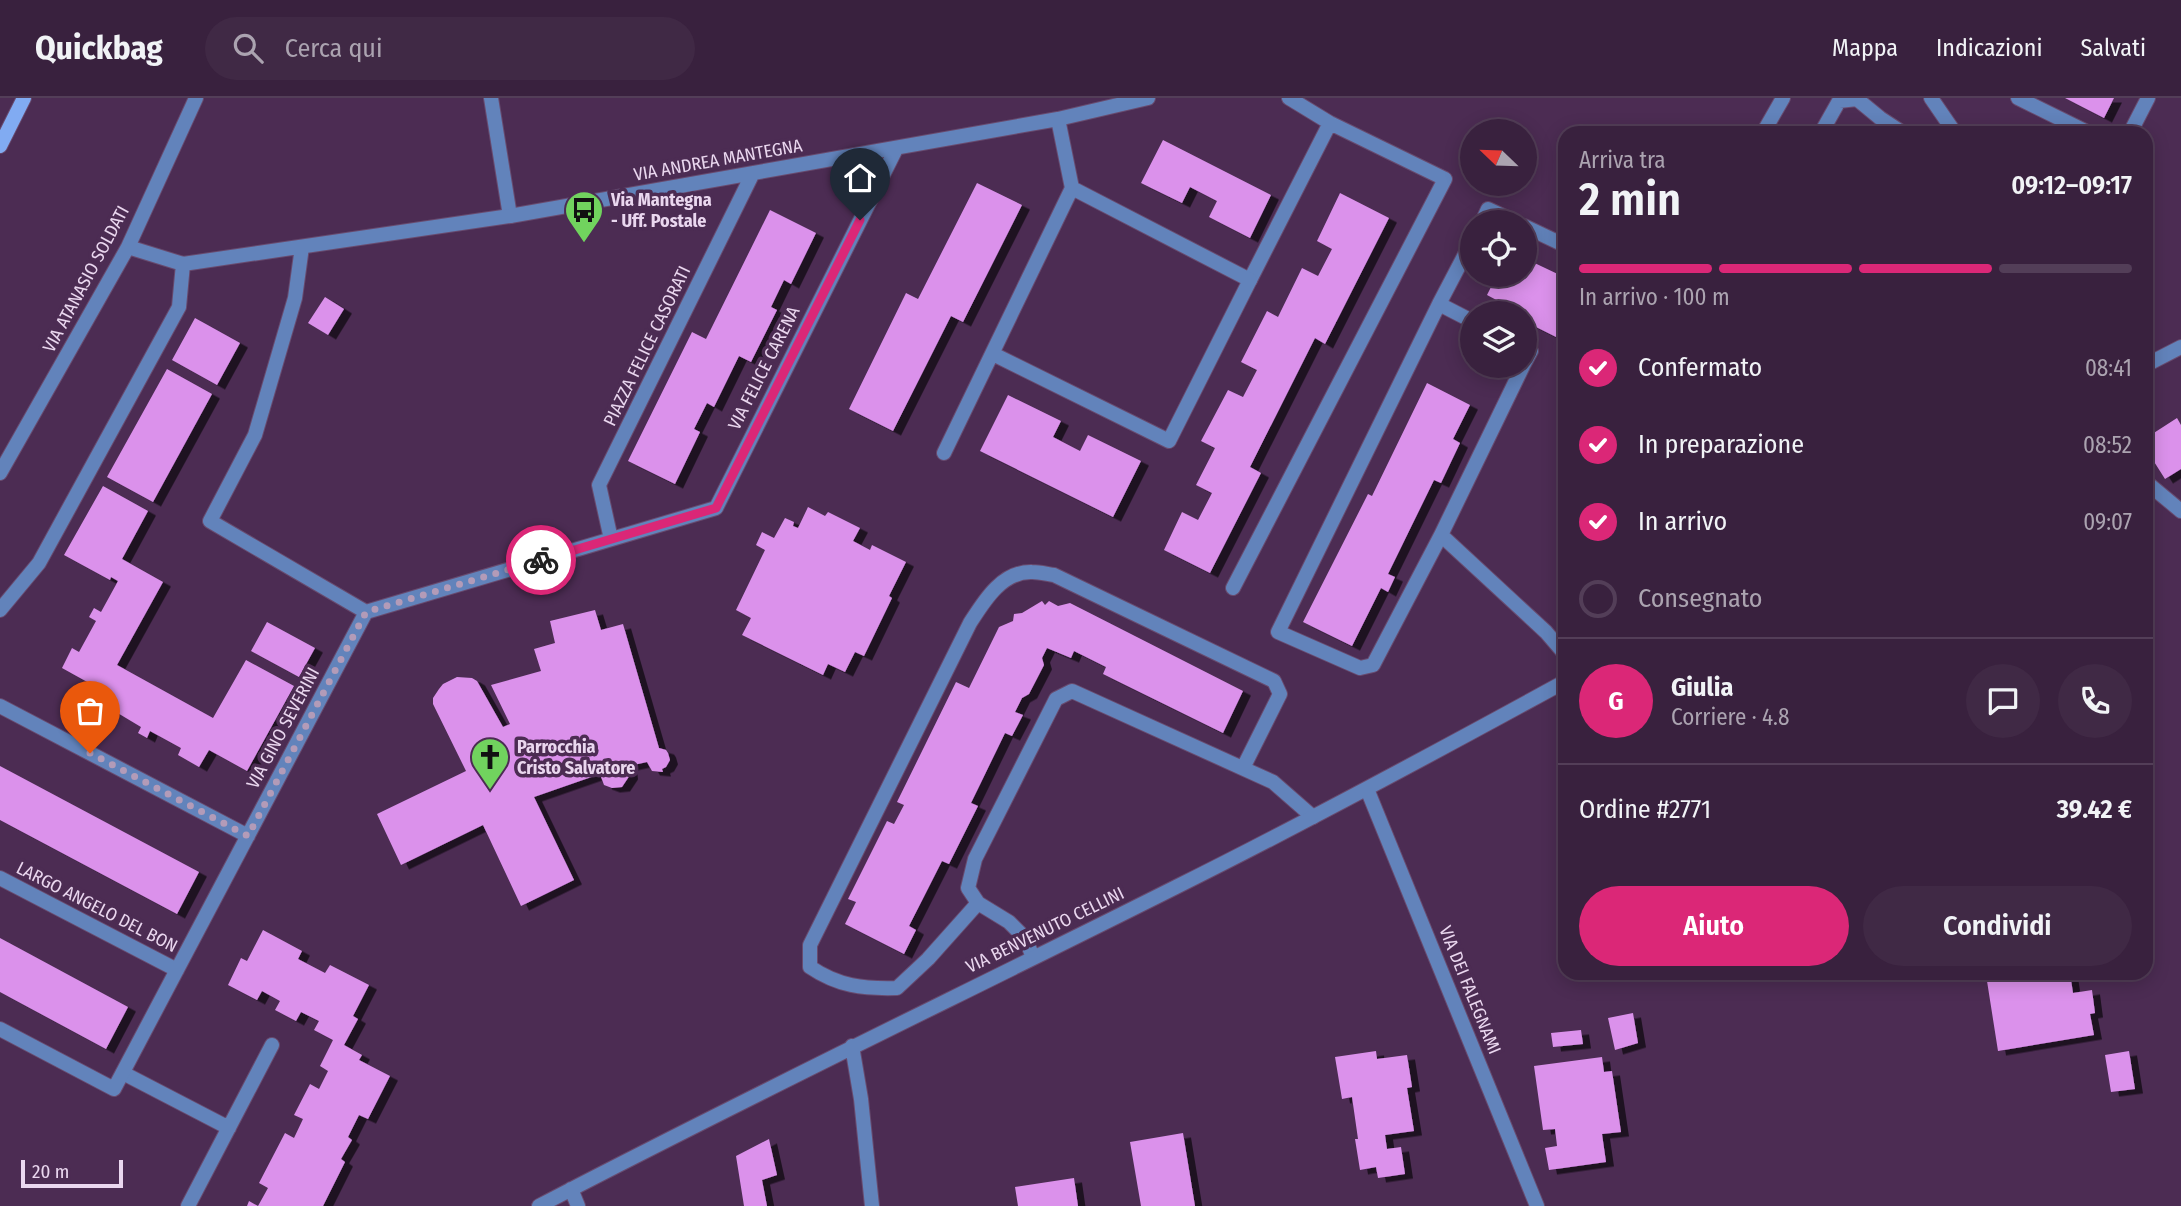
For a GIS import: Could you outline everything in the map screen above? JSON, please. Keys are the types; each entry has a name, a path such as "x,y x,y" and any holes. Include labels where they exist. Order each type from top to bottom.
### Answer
{"street":[{"path":"0,146 24,98"},
{"name":"VIA ATANASIO SOLDATI","path":"0,473 128,247 196,98"},
{"path":"491,98 510,216"},
{"name":"VIA ANDREA MANTEGNA","path":"128,247 183,264 302,247 510,216 896,149 1058,119 1148,98"},
{"path":"1233,588 1445,179 1330,123 1289,98"},
{"path":"1767,126 1783,98"},
{"path":"1931,98 1950,126"},
{"path":"2018,98 2075,126"},
{"path":"2134,126 2148,98"},
{"path":"1825,126 1839,101 1857,99 1892,126"},
{"path":"944,453 1072,188 1058,119"},
{"path":"993,354 1169,441 1330,123"},
{"name":"VIA FELICE CARENA","path":"611,539 716,508 896,149"},
{"name":"PIAZZA FELICE CASORATI","path":"611,539 599,485 753,173"},
{"path":"1072,188 1250,280"},
{"path":"1537,232 1558,242"},
{"path":"302,247 295,298 256,435 210,520 366,612 611,539"},
{"path":"0,610 39,563 179,307 183,264"},
{"path":"1460,264 1278,632 1360,668 1373,665 1441,536 1518,378"},
{"path":"1439,304 1460,315"},
{"path":"2153,361 2181,347"},
{"path":"2153,488 2181,511"},
{"path":"1441,536 1558,637"},
{"path":"978,903 928,960 897,988 866,989 827,978 810,967 810,945 970,623 985,599 1007,577 1030,572 1055,575 1274,681 1280,694 1243,768"},
{"name":"VIA GINO SEVERINI","path":"0,1029 114,1089 366,612"},
{"name":"VIA BENVENUTO CELLINI","path":"539,1206 852,1046 1313,817 1558,685"},
{"path":"1033,957 1026,938 1009,922 978,903 968,888 975,859 1056,699 1072,691 1273,782 1313,817"},
{"path":"0,706 248,836"},
{"name":"VIA DEI FALEGNAMI","path":"1367,789 1537,1206"},
{"name":"LARGO ANGELO DEL BON","path":"0,878 177,970"},
{"path":"188,1206 272,1045"},
{"path":"852,1046 861,1099 872,1206"},
{"path":"123,1073 229,1128"},
{"path":"571,1189 578,1206"}],"building":[{"path":"2065,98 2114,98 2104,118"},
{"path":"1163,140 1271,195 1250,238 1209,217 1217,201 1190,187 1182,203 1141,183"},
{"path":"977,183 1022,205 963,322 951,316 893,431 849,409 906,293 918,299"},
{"path":"1340,193 1389,218 1325,344 1315,338 1250,467 1261,473 1210,573 1164,550 1182,512 1198,520 1212,493 1196,485 1215,448 1201,441 1228,390 1243,397 1257,370 1241,362 1267,311 1278,317 1302,268 1318,276 1332,249 1317,241"},
{"path":"770,210 816,233 791,284 784,280 771,307 777,310 751,362 739,356 714,407 707,403 694,429 700,432 675,484 628,461 692,332 706,339"},
{"path":"1537,264 1558,274 1558,338 1537,328 1537,301 1498,301 1487,295 1491,287 1537,287"},
{"path":"325,297 344,309 328,335 308,323"},
{"path":"195,318 240,343 217,385 172,360"},
{"path":"167,369 212,394 153,502 107,477"},
{"path":"1427,383 1470,405 1453,439 1460,443 1441,483 1434,480 1388,574 1395,577 1388,592 1381,588 1352,646 1303,622 1368,494 1372,496"},
{"path":"1008,395 1061,421 1053,437 1080,451 1088,435 1141,461 1113,517 980,451"},
{"path":"2177,418 2181,425 2181,469 2165,479 2153,460 2153,433"},
{"path":"103,486 148,511 122,559 163,582 117,665 213,718 246,660 294,686 247,771 209,750 199,767 178,755 181,748 150,731 147,738 138,733 141,727 111,709 107,716 91,707 100,689 62,668 72,648 79,652 96,621 89,617 94,608 101,612 118,581 111,577 110,580 64,555"},
{"path":"808,507 825,516 828,512 860,528 853,541 870,550 872,545 906,562 864,656 855,652 845,672 828,664 823,675 742,635 751,618 736,610 765,550 756,545 762,532 774,538 785,518 794,522 793,526 798,528"},
{"path":"1042,601 1045,605 1049,601 1058,606 1070,603 1243,691 1223,733 1103,674 1106,667 1074,651 1071,658 1047,648 1042,658 1044,665 1029,694 1022,698 1015,712 1023,715 1012,736 1005,733 971,803 978,806 949,864 942,861 909,926 916,930 904,954 845,924 856,902 848,899 887,821 894,824 904,805 897,802 956,682 969,688 999,627 1013,621 1014,614 1022,613"},
{"path":"595,610 601,630 623,624 659,748 666,750 670,760 662,769 663,772 652,771 647,762 629,766 630,775 622,787 604,785 600,774 534,797 574,880 521,906 483,825 401,865 377,814 466,771 433,704 433,698 439,689 457,677 472,678 477,681 503,727 510,724 491,685 541,671 534,649 555,643 550,621"},
{"path":"267,622 315,648 299,677 251,651"},
{"path":"0,766 199,872 177,914 0,820"},
{"path":"263,930 302,951 298,959 325,973 330,965 369,985 353,1016 358,1019 344,1045 362,1055 359,1060 390,1076 368,1119 359,1115 348,1137 352,1140 341,1159 345,1162 323,1206 258,1206 268,1188 259,1183 285,1133 294,1138 303,1119 294,1115 310,1084 319,1089 328,1071 320,1066 333,1040 314,1030 319,1021 301,1012 296,1021 275,1010 280,1001 262,991 257,1000 228,985 241,958 247,961"},
{"path":"0,938 128,1007 106,1049 0,992"},
{"path":"2071,980 2073,993 2092,990 2095,1013 2090,1014 2094,1035 1998,1051 1987,981"},
{"path":"1633,1013 1638,1043 1615,1050 1608,1018"},
{"path":"1581,1030 1583,1044 1553,1047 1551,1033"},
{"path":"1376,1051 1377,1059 1407,1055 1412,1087 1407,1088 1414,1131 1385,1135 1387,1149 1401,1147 1405,1174 1378,1178 1376,1167 1360,1170 1352,1097 1342,1099 1335,1057"},
{"path":"2129,1051 2135,1089 2111,1092 2105,1055"},
{"path":"1602,1057 1604,1072 1612,1071 1621,1132 1602,1134 1606,1162 1549,1170 1545,1148 1557,1146 1555,1129 1543,1130 1534,1066"},
{"path":"1183,1133 1195,1206 1141,1206 1130,1142"},
{"path":"769,1139 777,1175 762,1180 767,1206 744,1206 736,1156"},
{"path":"1074,1178 1078,1206 1018,1206 1015,1187"}],"way so far":[{"path":"90,753 248,836 366,612 541,560"}],"place":[{"name":"Via Mantegna - Uff. Postale","path":"584,244"},
{"name":"Parrocchia Cristo Salvatore","path":"490,791"}],"route":[{"path":"541,560 716,508 860,220"}]}
